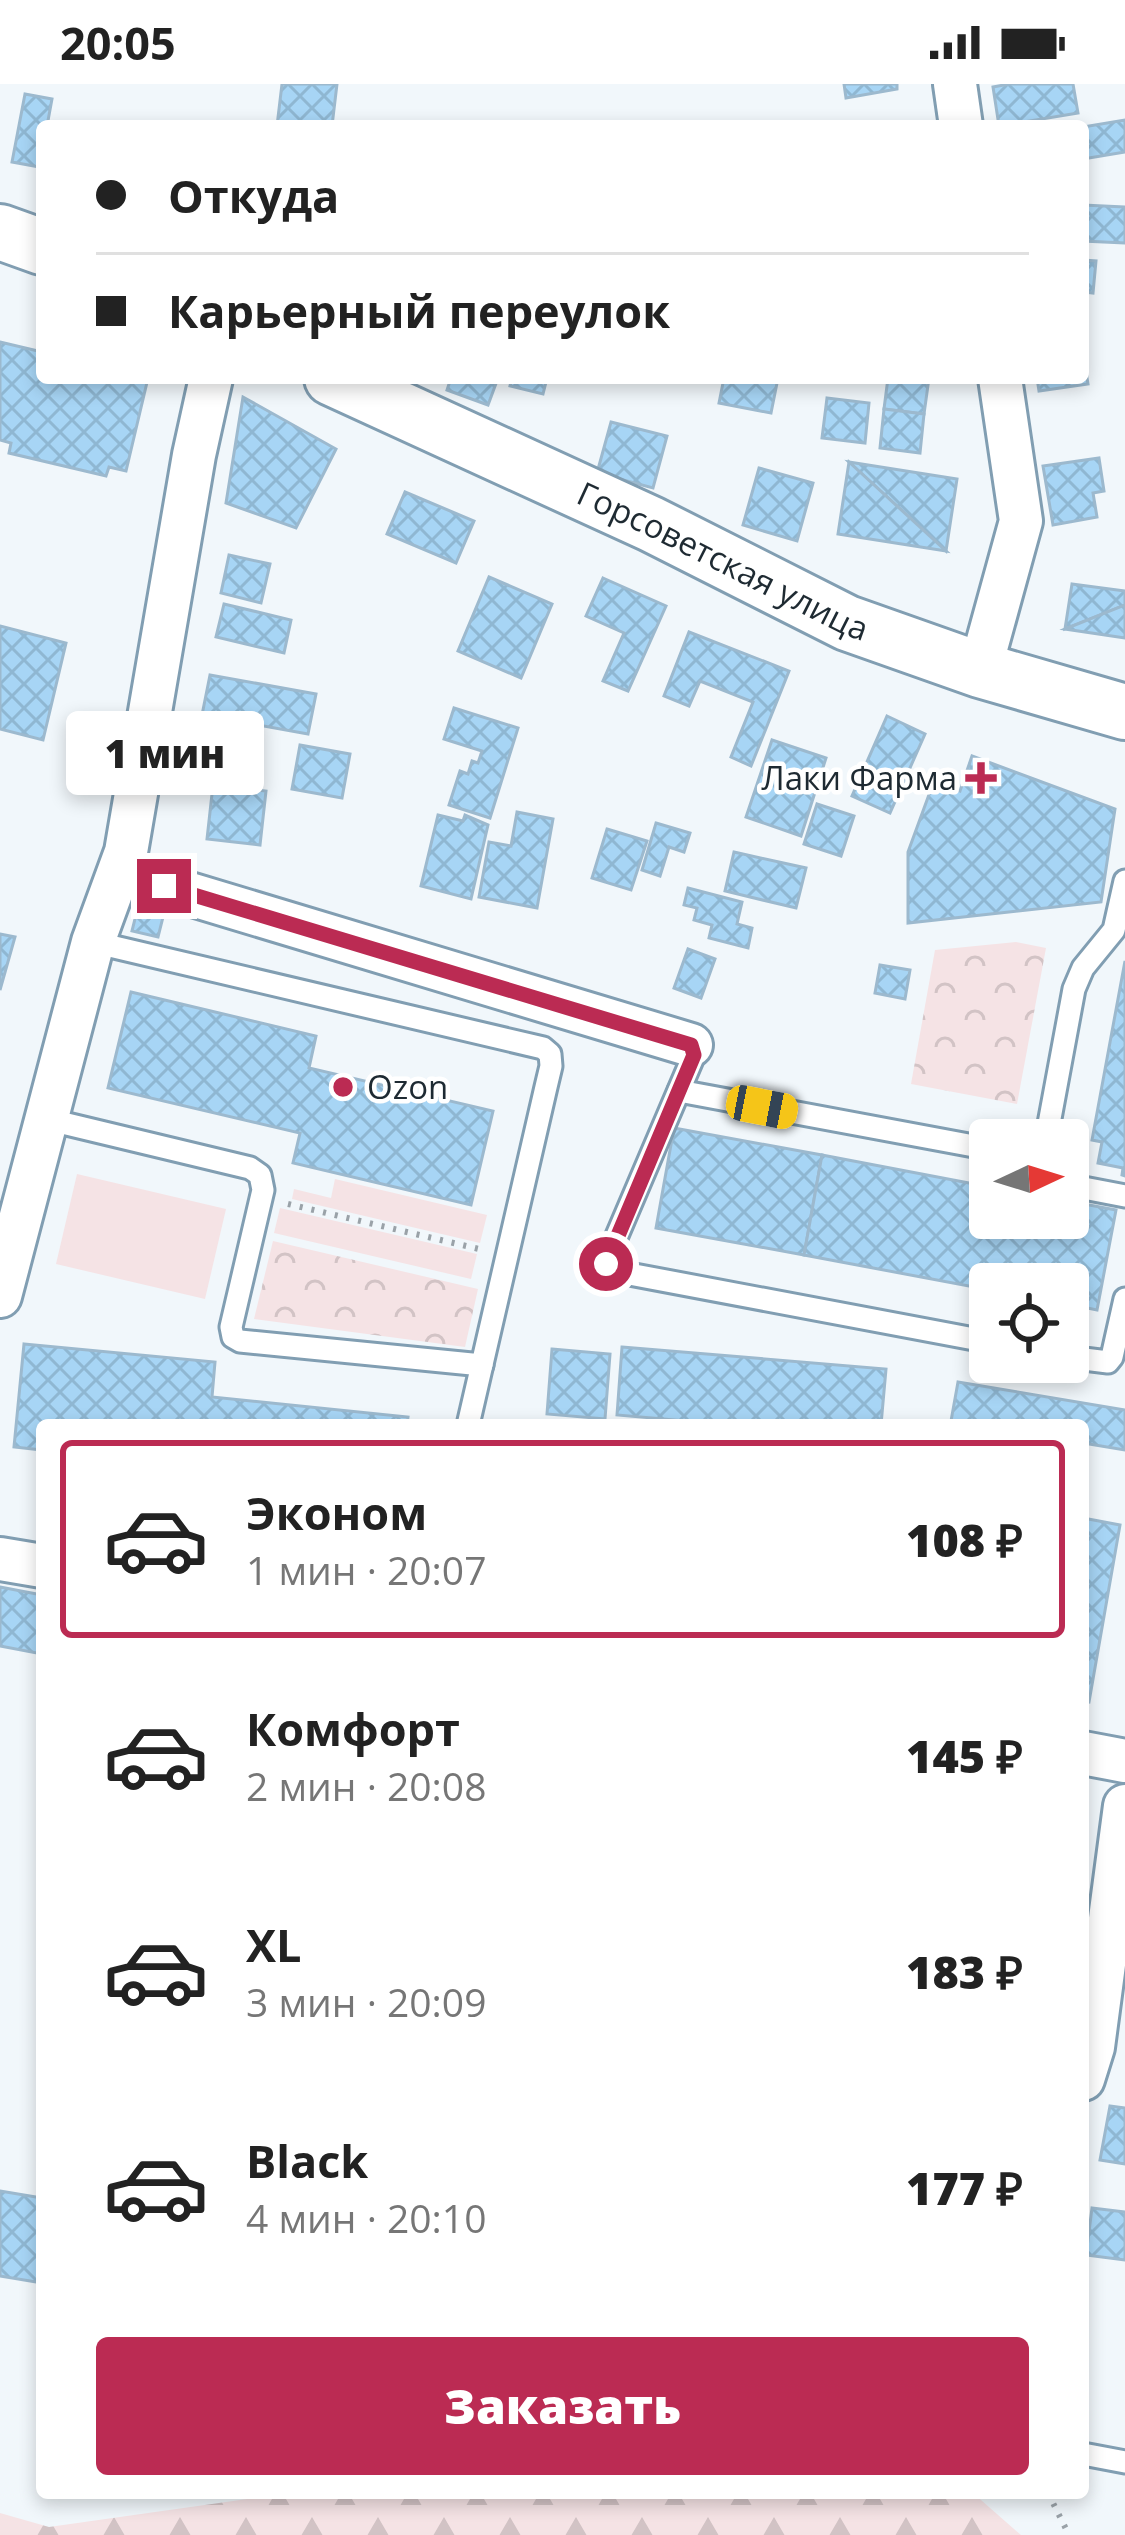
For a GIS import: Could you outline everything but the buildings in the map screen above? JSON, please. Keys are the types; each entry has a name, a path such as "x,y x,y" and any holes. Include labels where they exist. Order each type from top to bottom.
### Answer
{"street":[{"path":"955,84 960,120"},
{"path":"0,232 36,245"},
{"path":"0,1296 93,942 126,852 210,384"},
{"name":"Горсоветская улица","path":"345,384 651,524 847,623 980,670 1125,712"},
{"path":"980,670 1022,521 1001,384"},
{"path":"120,873 691,1045"},
{"path":"0,1559 36,1565"},
{"path":"1089,1754 1125,1761"},
{"path":"1089,2060 1125,1806"}],"lane":[{"path":"1050,1119 1074,988 1083,968 1114,930 1125,881"},
{"path":"93,942 543,1048 550,1054 469,1419"},
{"path":"691,1045 694,1055 607,1258 608,1270 969,1338"},
{"path":"679,1091 969,1145"},
{"path":"46,1119 250,1168 260,1175 261,1198 231,1327 233,1337 240,1341 482,1365"},
{"path":"1089,1189 1125,1196"},
{"path":"1116,1364 1112,1357 1125,1299"},
{"path":"1089,2455 1125,2462"}],"path":[{"path":"261,1198 507,1256"},
{"path":"1051,2499 1069,2535"}],"green space":[{"path":"1016,942 1046,948 1017,1104 911,1084 935,950"},
{"path":"77,1174 226,1209 205,1299 56,1264"},
{"path":"335,1179 487,1215 480,1243 292,1199 294,1189 331,1198"},
{"path":"280,1208 477,1254 471,1279 274,1233"},
{"path":"273,1241 478,1289 465,1347 254,1319"},
{"path":"247,2499 980,2499 1021,2535 0,2535 0,2513 49,2527"}],"place":[{"name":"Лаки Фарма","path":"981,778"},
{"name":"Ozon","path":"343,1087"}],"route":[{"path":"164,886 691,1045 694,1055 606,1264"}]}
